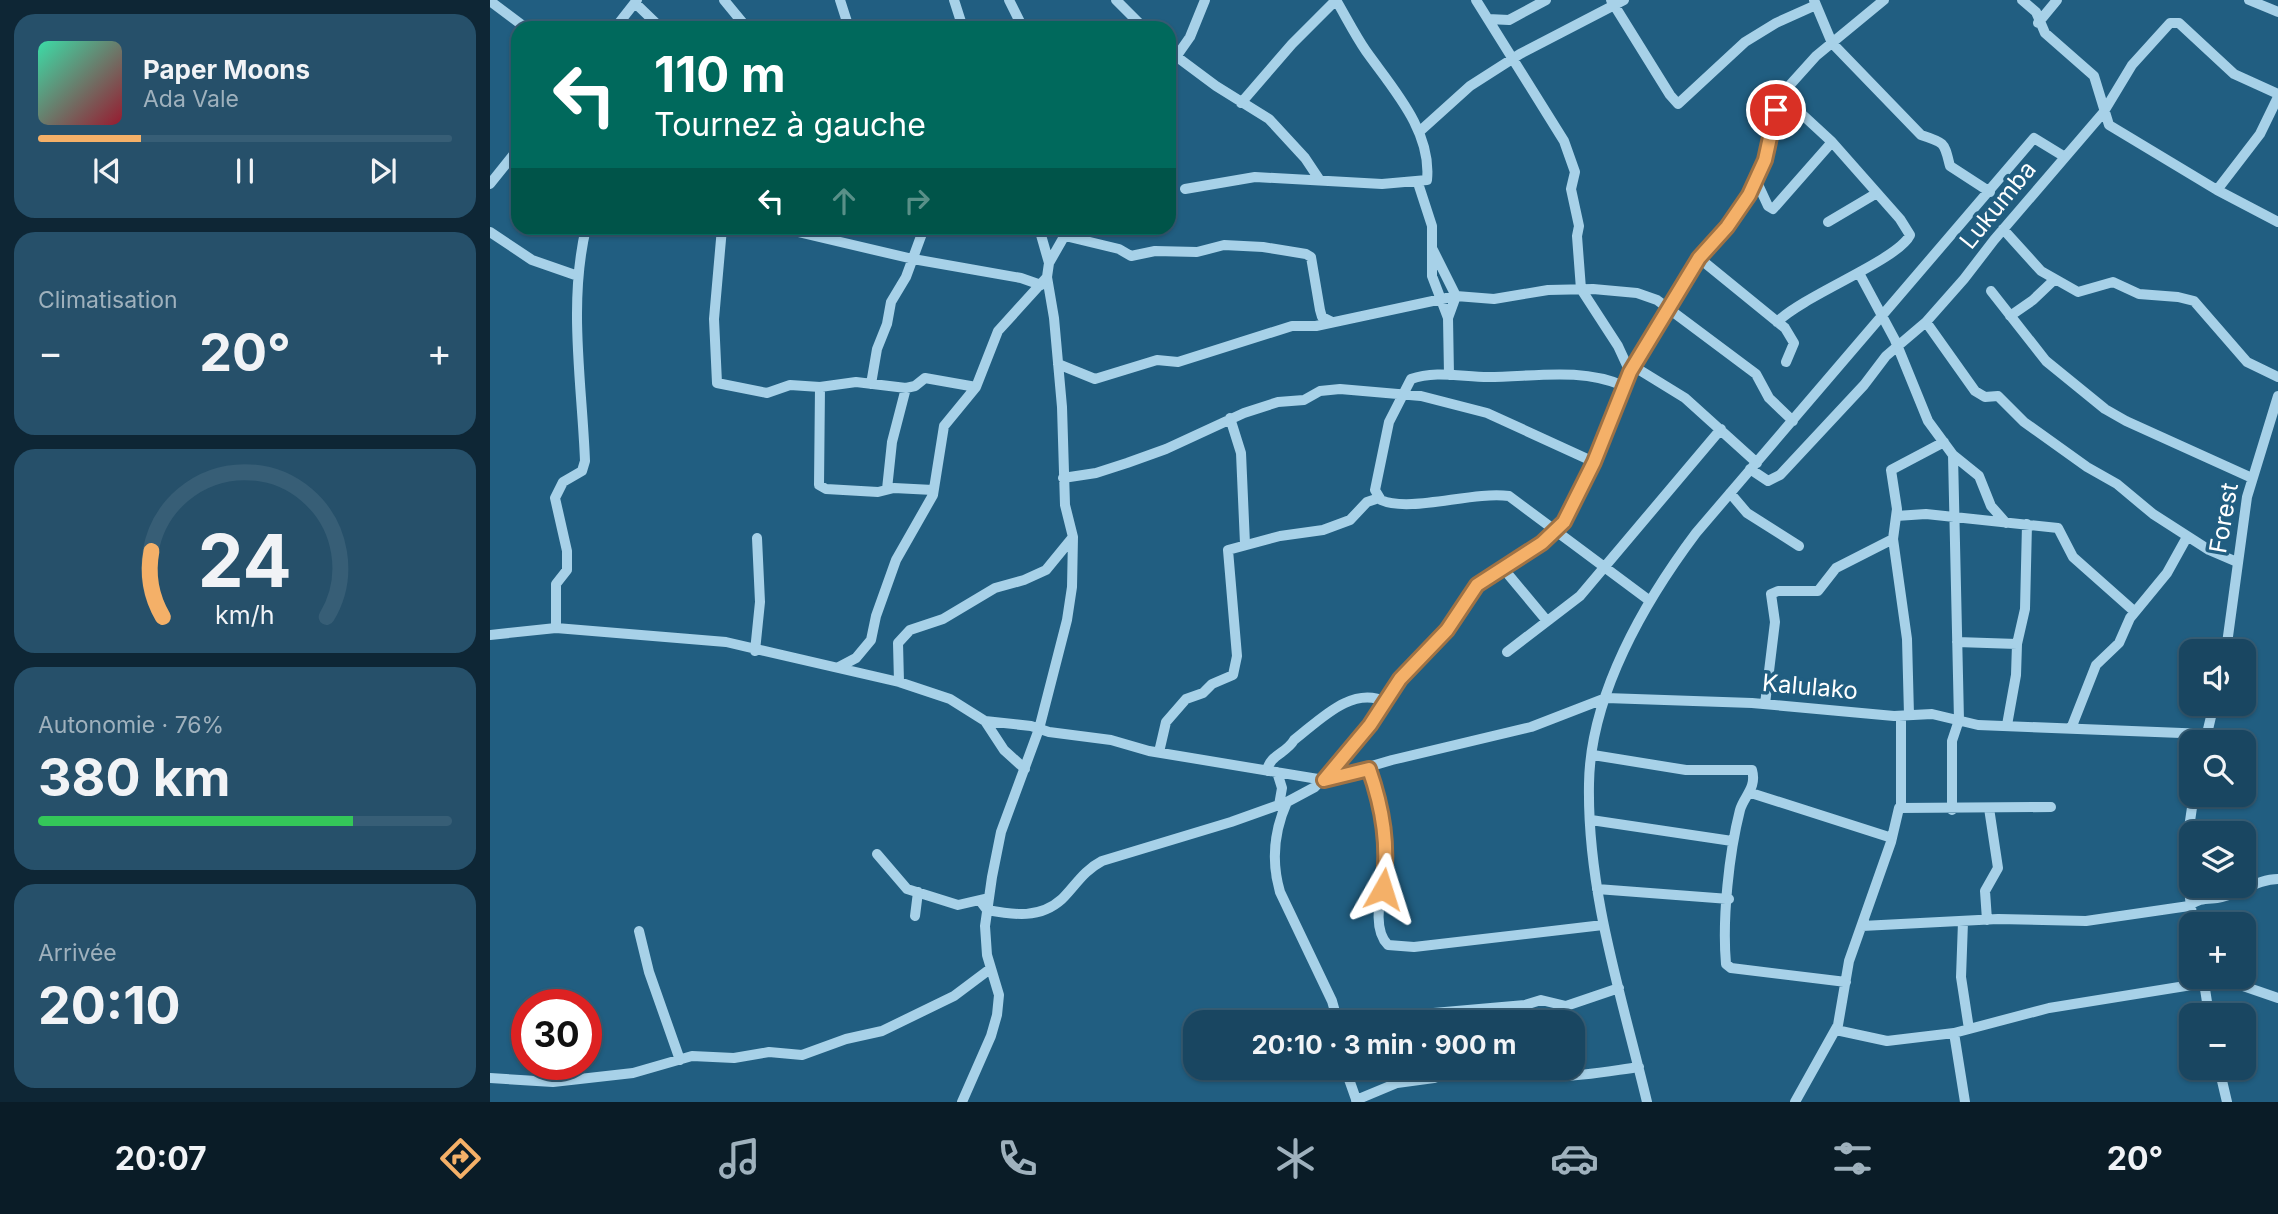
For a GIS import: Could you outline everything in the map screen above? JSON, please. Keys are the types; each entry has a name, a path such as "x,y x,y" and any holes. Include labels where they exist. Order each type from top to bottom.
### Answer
{"street":[{"path":"724,0 741,21"},
{"path":"839,0 846,21"},
{"path":"954,0 961,21"},
{"path":"1009,0 1020,21"},
{"path":"1116,0 1137,21"},
{"path":"1176,51 1190,37 1205,0"},
{"path":"1185,189 1255,177 1418,183 1428,178 1419,132 1400,96 1359,40 1336,0 1292,44 1241,103"},
{"path":"1476,0 1564,141 1574,166 1575,176 1571,189 1579,226 1581,289 1632,369 1666,384 1721,429 1754,466"},
{"path":"1488,19 1509,19 1546,0"},
{"path":"1324,780 1370,725 1400,679 1447,630 1469,593 1557,530 1577,500 1632,369 1699,258 1740,209 1756,180 1768,150 1780,95 1802,69 1884,0"},
{"path":"2022,0 2036,12 2038,23 2052,40 2094,76 2103,100 2105,121 2120,134 2278,222"},
{"path":"2038,23 2057,0"},
{"path":"2249,0 2278,12"},
{"path":"490,1 517,21"},
{"path":"621,21 636,2 654,21"},
{"path":"1419,132 1447,104 1513,59 1617,2 1670,95 1678,104 1745,42 1815,2 1832,43 1921,135 1937,139 1948,149 1950,166 1990,192"},
{"name":"Lukumba","path":"1754,466 1768,481 1780,475 1897,346 1926,322 2103,113 2132,65 2174,21 2234,74 2278,95"},
{"path":"1176,56 1241,103 1269,119 1305,158 1319,179"},
{"path":"1777,322 1805,300 1859,273 1896,250 1910,235 1832,142 1780,95"},
{"path":"2217,190 2260,134 2278,95"},
{"path":"1647,1102 1603,925 1593,870 1589,784 1606,698 1623,650 1681,553 1879,316 1990,192 2034,138 2065,157"},
{"path":"1756,180 1768,206 1773,209 1832,142"},
{"path":"490,184 511,158"},
{"path":"1418,183 1430,220 1432,276 1448,318"},
{"path":"1828,222 1877,193"},
{"path":"2003,229 2041,271 2053,280 2081,293 2113,282 2139,295 2178,297 2194,301 2248,362 2278,377"},
{"path":"490,232 531,260 578,276"},
{"path":"556,628 556,584 567,570 566,551 555,498 563,482 582,471 585,461 580,390 578,276 585,235"},
{"path":"721,235 716,273 715,381 767,393 790,385 820,387 846,382 906,388 915,386 925,377 976,387"},
{"path":"811,235 913,259 1044,281"},
{"path":"871,384 877,349 887,324 891,302 913,259 922,235"},
{"path":"1040,235 1049,263"},
{"path":"961,1102 991,1036 997,1014 999,995 990,969 985,926 986,902 1001,832 1039,729 1068,620 1073,537 1066,511 1063,478 1058,364 1044,281 1049,263 1065,235"},
{"path":"1076,235 1119,249 1131,256 1155,251 1197,252 1224,245 1263,247 1306,254 1311,257 1322,317 1332,322"},
{"path":"1433,250 1456,296 1448,318 1449,375"},
{"path":"1699,258 1777,322 1794,343 1786,362"},
{"path":"1859,273 1879,316 1897,346 1924,414 1952,455 1979,477 1991,506 2006,523"},
{"path":"2010,316 2033,300 2053,280"},
{"path":"839,667 856,658 871,640 896,561 929,502 944,426 976,387 998,331 1044,281"},
{"path":"1058,364 1091,378 1100,378 1157,360 1178,362 1292,326 1316,326 1456,296 1494,299 1548,290 1581,289 1647,295 1756,374 1769,398 1793,421"},
{"path":"1991,291 2046,361 2105,409 2252,478"},
{"path":"1926,322 1975,391 1985,397 1998,396 2024,422 2087,467 2117,484 2132,499 2187,537 2237,562"},
{"path":"1623,386 1609,380 1552,373 1489,377 1415,377 1409,381 1389,422 1375,489 1379,498 1385,502 1413,504 1487,494 1509,496 1650,601"},
{"path":"820,387 819,485 826,489 878,492 887,489 933,490"},
{"path":"887,489 892,442 906,388"},
{"path":"1063,478 1096,473 1127,463 1166,449 1230,418 1278,402 1304,400 1327,390 1403,393 1487,413 1594,462"},
{"name":"Forest","path":"2227,639 2237,562 2252,478 2278,397"},
{"path":"1230,418 1241,453 1245,544"},
{"path":"1507,652 1580,596 1606,569 1721,429"},
{"path":"1797,1101 1836,1030 1849,961 1901,807 1907,639 1893,539 1896,516 1892,467 1924,454 1944,442"},
{"path":"1952,455 1959,720 1952,741 1952,810"},
{"path":"1730,493 1747,513 1799,546"},
{"path":"1158,752 1166,722 1186,699 1203,693 1212,684 1233,675 1236,648 1228,550 1245,544 1322,530 1350,520 1367,502 1379,498"},
{"path":"1896,516 1926,514 2058,528 2073,557 2135,612"},
{"path":"2007,725 2016,675 2017,643 2025,609 2027,524"},
{"path":"899,682 898,643 910,630 943,619 995,588 1024,580 1046,569 1073,537"},
{"path":"2072,726 2093,671 2119,643 2135,612 2167,573 2187,537"},
{"path":"755,651 760,602 757,538"},
{"path":"1765,704 1775,622 1771,594 1779,591 1818,591 1836,568 1893,539"},
{"path":"1502,567 1547,621"},
{"path":"490,635 556,628 694,638 899,682 950,699 985,721 1111,740 1158,752 1324,780"},
{"path":"1957,642 2017,643"},
{"path":"1335,1010 1275,877 1275,837 1283,804 1282,788 1272,771 1271,760 1347,701 1366,695 1386,702"},
{"path":"877,854 915,892 958,905 986,902 1021,915 1041,912 1061,900 1083,874 1102,861 1283,804 1324,780 1369,769 1392,760 1531,727 1606,698"},
{"name":"Kalulako","path":"1606,698 1765,704 1905,715 1932,714 1978,725 2072,726 2179,736"},
{"path":"985,721 1004,750 1025,769"},
{"path":"1593,755 1686,770 1748,769 1754,774 1751,793 1742,804 1732,841 1725,959 1728,967 1846,982"},
{"path":"1369,769 1383,815 1387,848 1383,889 1377,908 1384,941 1388,945 1414,947 1603,925"},
{"path":"1751,793 1892,838"},
{"path":"1901,807 1952,810 2050,807"},
{"path":"2190,912 2185,838 2191,807"},
{"path":"1987,920 1986,891 1998,868 1989,808"},
{"path":"1591,820 1732,841"},
{"path":"1862,926 1987,920 2086,921 2189,906 2196,901 2219,898 2263,881 2278,879"},
{"path":"1597,889 1728,900"},
{"path":"915,892 915,916"},
{"path":"1963,922 1961,977 1969,1029"},
{"path":"639,930 649,972 680,1060"},
{"path":"490,1078 553,1082 633,1073 702,1055 734,1058 769,1052 802,1055 846,1039 882,1031 954,996 990,969"},
{"path":"1836,1030 1887,1041 1954,1033 2049,1008 2179,984"},
{"path":"1468,1010 1525,1005 1541,1000 1566,1006 1619,988"},
{"path":"2244,989 2278,998"},
{"path":"1954,1033 1965,1102"},
{"path":"1585,1071 1639,1067"},
{"path":"1349,1080 1357,1101 1397,1083 1416,1080"},
{"path":"2222,1080 2227,1102"}],"route":[{"path":"1383,889 1387,848 1383,815 1369,769 1324,780 1370,725 1400,679 1447,630 1469,593 1499,569 1542,543 1564,522 1594,462 1630,372 1699,258 1727,227 1749,195 1765,160 1776,110"}]}
